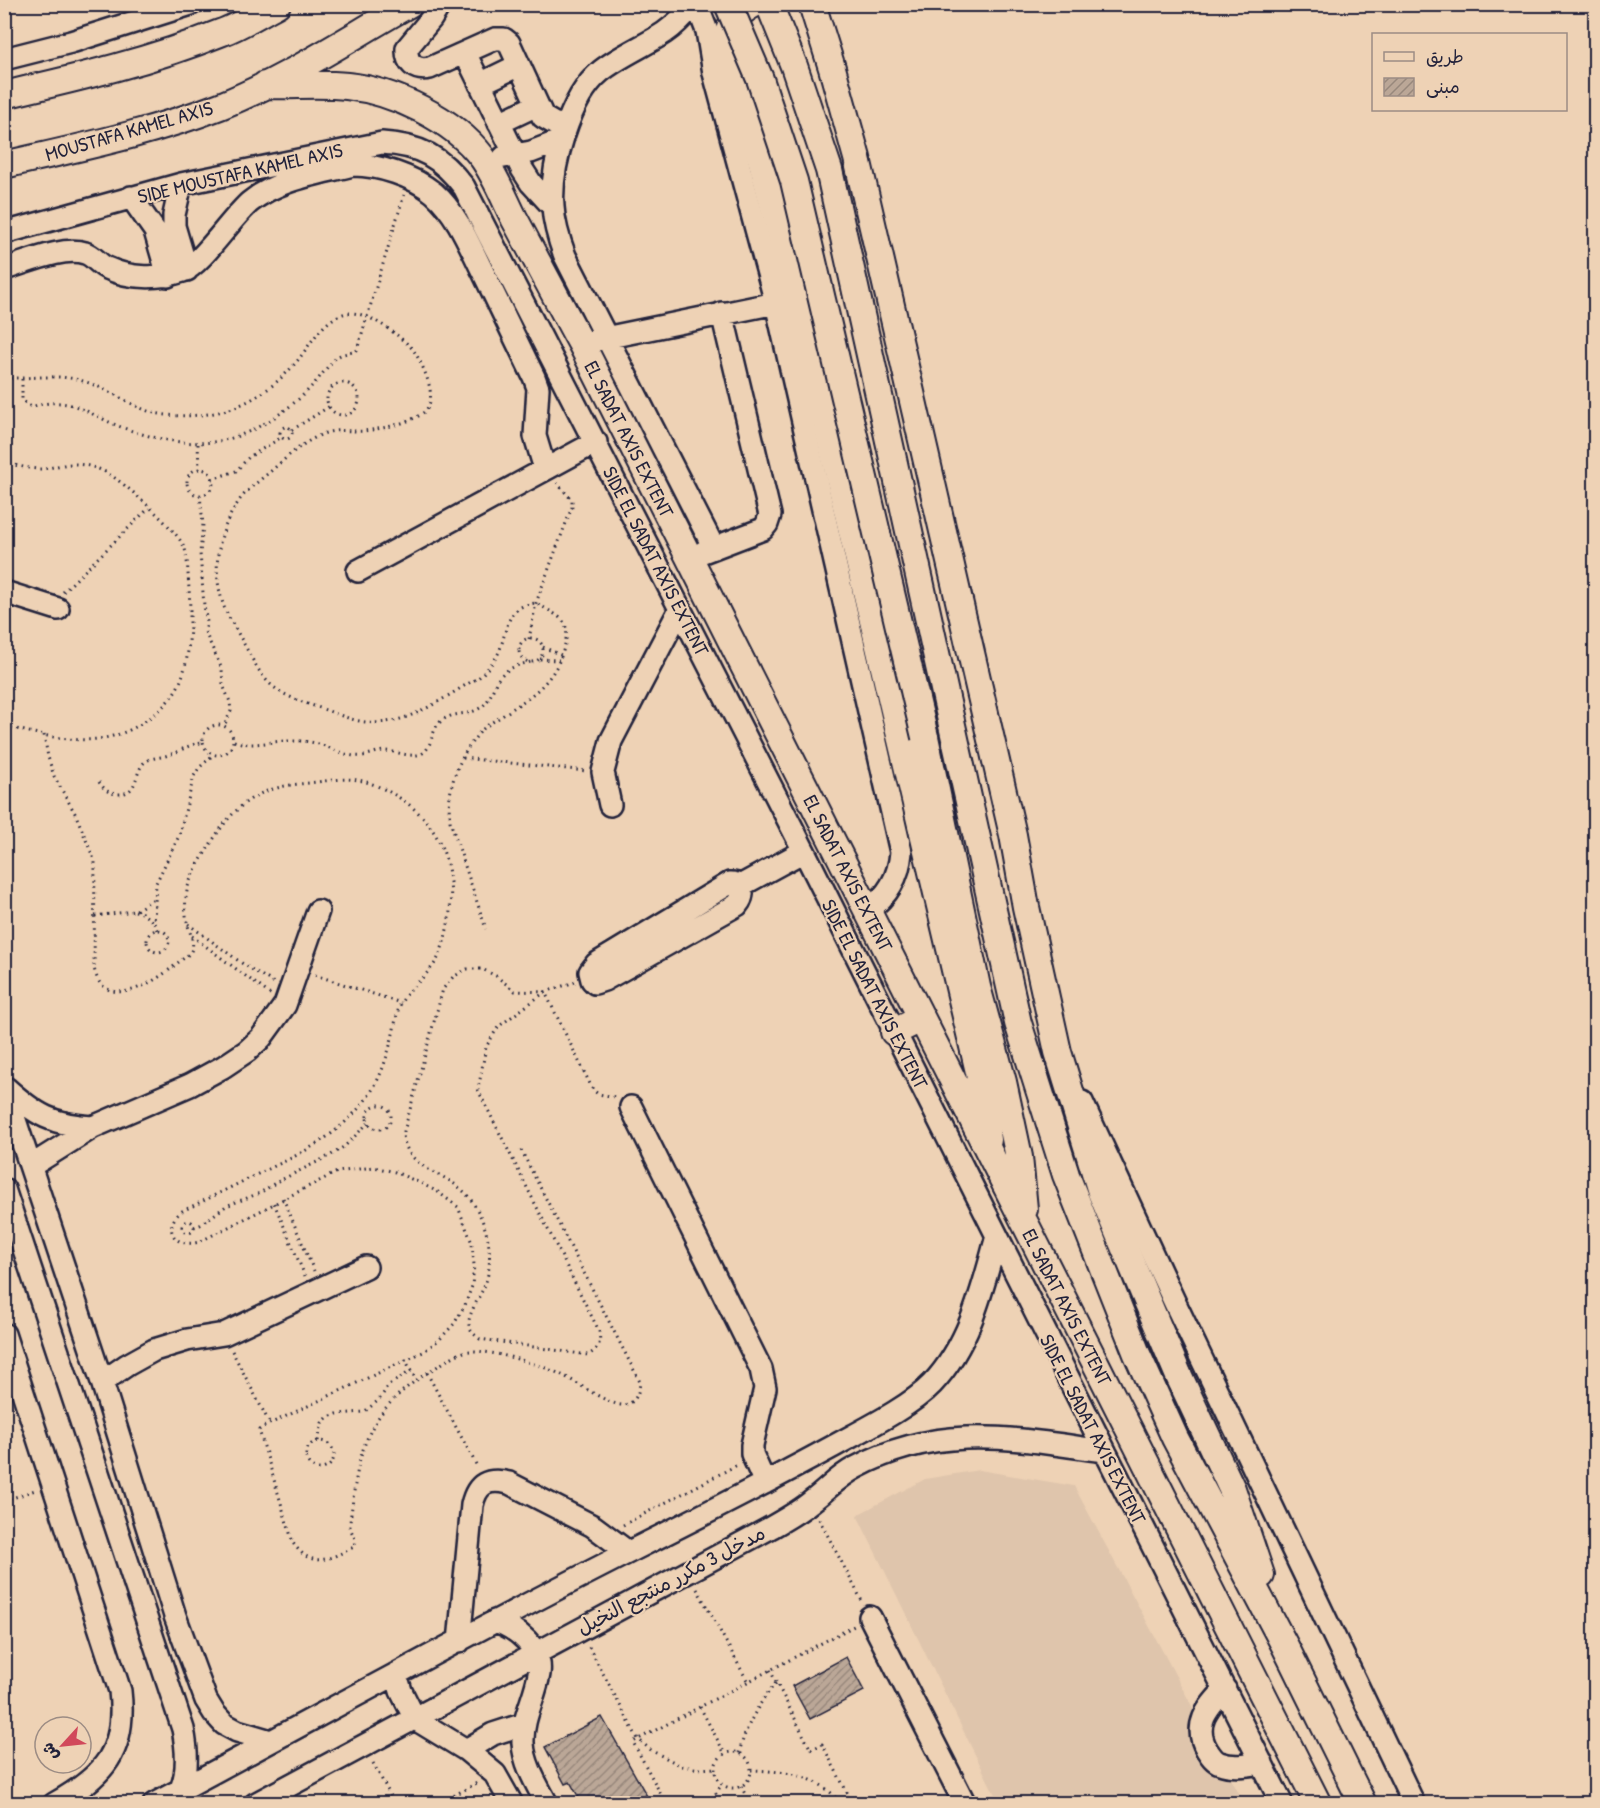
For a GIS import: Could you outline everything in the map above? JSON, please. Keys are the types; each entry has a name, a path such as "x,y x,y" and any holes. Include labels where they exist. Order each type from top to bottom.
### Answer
{"main road":[{"path":"4,95 70,80 179,49 222,33 277,4"},
{"name":"MOUSTAFA KAMEL AXIS","path":"4,165 89,146 220,106 265,86 409,4"},
{"path":"728,4 760,79 794,181 925,737 977,987 1019,1157 1026,1227"},
{"path":"754,4 734,20 726,37 726,49 762,162 798,303 979,1072 986,1114 988,1152"},
{"name":"EL SADAT AXIS EXTENT","path":"769,4 794,66 829,170 1018,1023 1066,1175 1137,1354 1175,1438 1285,1646 1363,1803"},
{"path":"792,4 816,14"},
{"name":"EL SADAT AXIS EXTENT","path":"816,14 856,158 1014,835 1030,928 1058,1052 1101,1192 1178,1374 1232,1489 1285,1646"},
{"name":"EL SADAT AXIS EXTENT","path":"265,86 322,84 376,91 427,112 450,128 482,158 581,343 1318,1803"},
{"path":"894,1032 921,1019"}],"street":[{"path":"4,59 71,42 191,4"},
{"path":"440,4 431,20 407,48 408,58 415,67 425,69 501,38 509,43 543,117 564,132"},
{"path":"714,548 565,256 555,224 553,207 554,172 564,132 581,97 599,72 662,34 676,24 694,5 707,31 714,73 776,303 901,852 899,866 891,887 876,905 867,911"},
{"path":"465,53 515,155 531,183 553,207"},
{"path":"480,84 519,65"},
{"path":"499,123 537,105"},
{"path":"482,158 515,155 547,146 564,132"},
{"name":"SIDE MOUSTAFA KAMEL AXIS","path":"4,232 181,184 382,143 401,144 429,154 452,172 464,187"},
{"path":"4,269 72,251 86,253 105,268 125,274 146,277 177,273 248,203 278,185 353,165 365,165 409,179 432,192 454,216 534,377 538,388 534,436 545,470"},
{"path":"177,273 174,215 181,184"},
{"name":"SIDE EL SADAT AXIS EXTENT","path":"464,187 804,851 1282,1803"},
{"path":"131,197 155,231 177,273"},
{"path":"581,343 776,303"},
{"path":"689,558 763,528 770,515 722,313"},
{"path":"358,571 596,442"},
{"path":"4,592 58,609"},
{"path":"610,805 603,772 614,735 680,609"},
{"path":"590,976 595,982 604,980 737,905 742,897 740,886 804,851"},
{"path":"30,1166 93,1127 190,1085 224,1067 247,1051 261,1038 286,998 318,912"},
{"path":"1058,1052 1414,1803"},
{"path":"4,1087 30,1109 72,1126 93,1127"},
{"path":"4,1087 102,1382 175,1616 206,1700 224,1724 237,1731 271,1741"},
{"path":"631,1107 761,1368 765,1388 752,1454 765,1483"},
{"path":"4,1189 183,1729 187,1763 185,1781 181,1789"},
{"path":"154,1803 495,1621 765,1483 861,1431 917,1397 931,1385 957,1351 977,1302 997,1236"},
{"path":"102,1382 154,1350 187,1340 224,1334 366,1267"},
{"path":"42,1302 72,1292"},
{"path":"4,1334 120,1691 122,1711 120,1732 106,1764 93,1779 54,1803"},
{"path":"861,1431 875,1459"},
{"name":"مدخل 3 مكرر منتجع النخيل","path":"255,1803 274,1798 364,1745 770,1528 811,1502 835,1481 875,1459 932,1440 953,1437 1006,1438 1105,1451"},
{"path":"459,1642 472,1505 474,1494 486,1483 498,1480 509,1483 576,1516 606,1534 628,1552"},
{"path":"149,1623 175,1616"},
{"path":"870,1617 965,1803"},
{"path":"495,1621 508,1625 519,1633 529,1642 536,1654 540,1672 524,1724 523,1745 526,1758 547,1803"},
{"path":"396,1674 400,1691 416,1719 466,1750 495,1774 512,1803"},
{"path":"1225,1689 1209,1706 1200,1727 1206,1748 1212,1758 1219,1763 1240,1766 1262,1763"},
{"path":"466,1750 493,1734 524,1724"}],"path":[{"path":"22,379 22,400 31,407 59,402 74,404 115,425 176,442 198,444 225,440 256,427 294,404 337,357 357,350 409,179"},
{"path":"344,382 355,387 360,399 355,412 342,416 331,411 330,406 327,399 332,387 344,382"},
{"path":"212,479 236,471 249,457 282,437 290,438 292,430 330,406"},
{"path":"282,437 280,434 283,428 289,427 292,430"},
{"path":"198,444 199,469"},
{"path":"4,463 38,469 80,464 107,473 149,507 176,533 184,549 190,609 187,651 181,681 168,700 152,716 133,729 111,737 66,739 4,726"},
{"path":"199,469 205,470 212,479 210,490 200,495 190,490 187,480 190,474 199,469"},
{"path":"529,639 536,603 572,507 572,500 545,470"},
{"path":"200,495 203,524 200,553 207,622 205,632 222,669 223,685 230,702 231,711 224,726"},
{"path":"58,609 59,600 68,586 149,507"},
{"path":"531,662 523,658 520,649 524,641 529,639 535,639 543,647 561,655"},
{"path":"540,658 543,647"},
{"path":"234,741 254,746 289,741 315,743 353,756 368,756 382,750 412,755 421,754 428,748 436,726 446,717 478,709 486,703 496,682 505,671 517,664 540,658 559,660"},
{"path":"211,726 224,726 231,732 234,741 232,748 220,756 208,752 203,743 206,730 211,726"},
{"path":"44,735 54,776 76,815 95,862 94,969 100,982 111,989 124,992 137,988 166,974 191,952 193,944 187,923 186,900 191,877 222,825 237,809 256,796 276,788 347,778 370,783 392,792 427,822 440,842 449,864 452,891 448,924 439,955 427,975 401,1003 383,1071 363,1104 342,1124 301,1153 182,1211 175,1216 171,1224 172,1234 179,1241 189,1245 337,1172 374,1167 395,1172 418,1182 438,1192 458,1207 472,1244 474,1265 472,1286 465,1305 454,1324 423,1352 260,1430 293,1543 309,1558 320,1560 331,1558 354,1547 356,1543 350,1526 352,1506 366,1439 378,1416 395,1396 458,1354 470,1351 523,1360 562,1374 597,1395 623,1405 633,1401 639,1392 640,1382 521,1150"},
{"path":"99,782 111,793 128,792 134,787 138,772 147,760 168,756 191,744 203,743"},
{"path":"157,930 154,922 159,877 179,836 194,776 213,755"},
{"path":"463,758 603,772"},
{"path":"135,911 155,898"},
{"path":"95,916 135,911 154,922"},
{"path":"187,923 286,998"},
{"path":"157,930 166,933 169,938 167,947 159,952 154,951 148,944 149,934 157,930"},
{"path":"191,936 239,971 286,998"},
{"path":"239,971 243,964"},
{"path":"296,969 401,1003"},
{"path":"545,992 515,991 496,976 482,969 467,969 453,977 443,989 403,1136 404,1146 418,1165 441,1175 462,1189 477,1210 487,1233 489,1258 486,1283 470,1315 468,1325 472,1333 480,1339 588,1355 597,1350 601,1341 599,1331 478,1090 480,1069 486,1047 498,1027 545,992 590,976"},
{"path":"545,992 593,1089 598,1094 624,1099 631,1107"},
{"path":"381,1105 390,1112 390,1122 382,1129 371,1127 368,1123 366,1117 371,1108 381,1105"},
{"path":"182,1229 187,1233 226,1206 260,1193 330,1155 345,1146 368,1123"},
{"path":"283,1198 317,1290"},
{"path":"274,1203 317,1290"},
{"path":"172,1234 182,1229 186,1221 190,1221 194,1227"},
{"path":"224,1334 270,1424"},
{"path":"405,1359 416,1380"},
{"path":"318,1441 328,1443 333,1452 332,1461 324,1468 310,1464 306,1455 310,1446 318,1441 322,1423 328,1417 337,1414 364,1412 378,1400 389,1384 411,1371"},
{"path":"427,1373 486,1483"},
{"path":"606,1534 739,1464 746,1450 752,1445"},
{"path":"4,1501 54,1483"},
{"path":"666,1803 633,1742 870,1617 811,1502"},
{"path":"687,1572 748,1682"},
{"path":"580,1629 638,1739 652,1751 682,1766 699,1769 715,1768"},
{"path":"751,1770 770,1771 808,1779 825,1788 837,1803 849,1796 822,1744 812,1750 770,1670"},
{"path":"739,1753 756,1708 776,1683"},
{"path":"700,1707 725,1754"},
{"path":"364,1745 395,1803"},
{"path":"739,1753 745,1757 751,1770 750,1776 741,1786 728,1787 722,1784 715,1774 715,1768 717,1762 725,1754 739,1753"},
{"path":"438,1803 495,1774"},
{"path":"709,1803 722,1784"},
{"path":"741,1786 750,1803"}],"shaded area":[{"path":"979,1470 1074,1486 1244,1803 999,1803 857,1515 925,1479"}],"building":[{"path":"846,1657 864,1691 810,1719 792,1686"},
{"path":"602,1717 648,1798 638,1803 582,1803 570,1782 565,1784 545,1747"}]}
